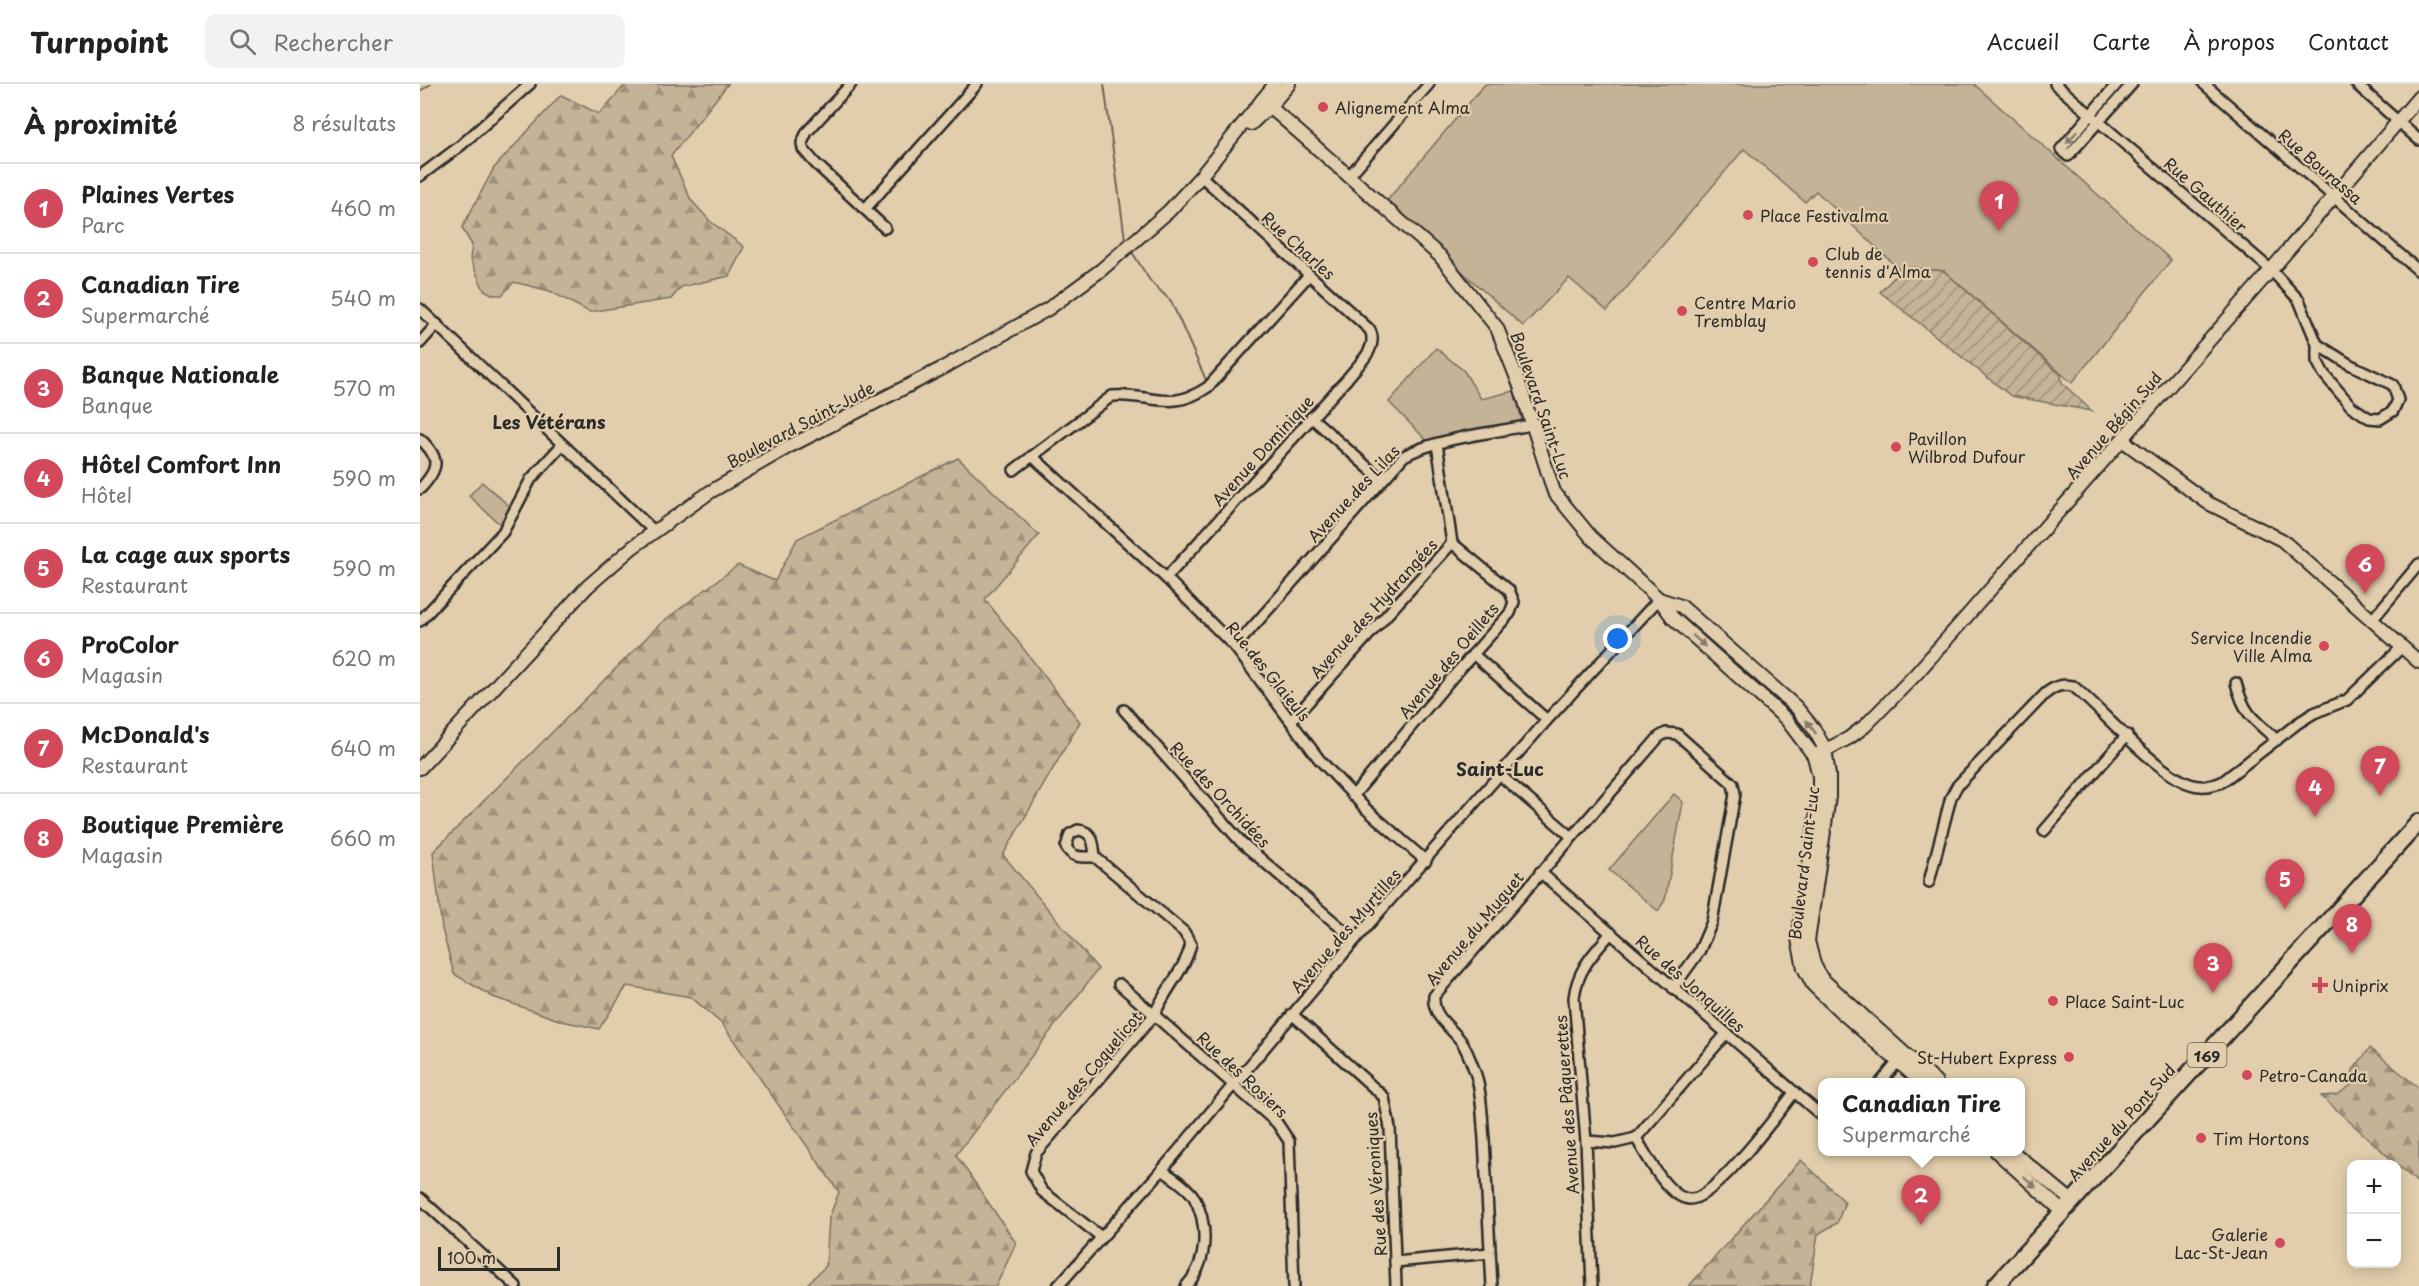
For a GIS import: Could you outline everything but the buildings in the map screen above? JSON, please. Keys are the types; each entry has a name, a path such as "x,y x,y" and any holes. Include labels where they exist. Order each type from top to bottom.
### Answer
{"main road":[{"name":"Avenue du Pont Sud","path":"1995,1286 2419,822"},
{"name":"Avenue du Pont Sud","path":"2005,1286 2419,835"}],"street":[{"path":"420,176 460,147 530,84"},
{"path":"852,84 807,132 802,143 803,149 885,228"},
{"path":"865,209 977,84"},
{"name":"Boulevard Saint-Jude","path":"1266,103 1275,84"},
{"name":"Boulevard Saint-Jude","path":"420,768 587,586 633,547 710,492 788,447 941,369 1048,309 1101,270 1169,211 1266,103 1289,84"},
{"path":"1349,176 1429,84"},
{"name":"Rue Gauthier","path":"2055,84 2271,270 2299,300 2317,344 2318,362 2351,406 2369,418 2380,418 2393,411 2398,400 2393,385 2349,364 2317,344"},
{"path":"2117,84 2061,150 2068,156 2133,84"},
{"name":"Rue Bourassa","path":"2204,84 2419,271"},
{"path":"2356,84 2419,140"},
{"name":"Avenue Bégin Sud","path":"1820,752 1849,738 1866,726 1916,674 2271,270 2419,97"},
{"name":"Boulevard Saint-Luc","path":"1266,103 1440,256 1497,328 1520,386 1554,492 1591,537 1659,599 1681,606 1796,707 1814,729 1829,797 1808,941 1810,953 1821,978 1901,1058 1917,1078"},
{"name":"Rue Charles","path":"1201,176 1370,330 1374,338"},
{"path":"1014,470 1112,396 1124,395 1179,401 1193,397 1208,387 1309,275"},
{"path":"420,309 655,532"},
{"path":"420,343 437,324"},
{"name":"Avenue Dominique","path":"1166,578 1371,349 1374,338"},
{"path":"1311,417 1382,480"},
{"name":"Avenue des Lilas","path":"1235,647 1404,456 1417,449 1437,444 1531,425"},
{"path":"420,439 435,456 434,470 420,489"},
{"path":"2122,440 2208,503 2282,540 2419,662"},
{"path":"1437,444 1452,543"},
{"path":"420,621 503,532 531,479 562,445"},
{"name":"Rue des Glaieuls","path":"1032,456 1166,578 1235,647 1319,759 1353,796 1426,861"},
{"name":"Avenue des Oeillets","path":"1353,796 1510,613 1514,602 1509,590 1452,543"},
{"name":"Avenue des Hydrangées","path":"1291,721 1452,543"},
{"path":"2372,620 2419,564"},
{"name":"Avenue des Myrtilles","path":"1058,1286 1100,1236 1162,1170 1355,940 1547,720 1659,599"},
{"path":"1929,882 1951,797 1957,786 2055,686 2064,684 2073,686 2172,775 2192,785 2209,786 2222,782 2314,713 2347,700 2402,648"},
{"path":"1473,654 1547,720"},
{"path":"2236,682 2241,702 2247,713 2277,740"},
{"name":"Rue des Orchidées","path":"1124,710 1240,842 1355,940"},
{"name":"Avenue du Muguet","path":"1492,1286 1482,1114 1477,1077 1466,1049 1436,1011 1433,1004 1434,996 1659,737 1666,733 1677,734 1733,784 1735,794 1712,922 1699,952 1673,988"},
{"path":"2044,831 2127,735"},
{"path":"1500,775 1572,837"},
{"name":"Avenue des Coquelicot","path":"1095,857 1178,926 1191,944 1188,958 1161,999 1155,1014 1036,1153 1031,1171 1042,1191 1100,1236"},
{"name":"Rue des Jonquilles","path":"1540,872 1818,1113"},
{"name":"Avenue des Pâquerettes","path":"1592,1286 1586,1141 1574,998 1576,982 1582,969 1611,933"},
{"name":"Rue des Rosiers","path":"1119,984 1277,1123 1289,1141 1294,1286"},
{"name":"Rue des Véroniques","path":"1292,1014 1384,1097 1390,1128 1396,1286"},
{"path":"1586,1141 1615,1143 1636,1138 1726,1034"},
{"path":"1885,1078 1901,1058"},
{"name":"Boulevard Saint-Luc","path":"1901,1058 1929,1078"},
{"path":"1636,1138 1665,1183 1677,1195 1690,1200 1702,1196 1730,1172 1794,1093"},
{"path":"2002,1156 2068,1207"},
{"path":"2017,1156 2068,1207"},
{"path":"1162,1170 1193,1196 1203,1222 1204,1239 1201,1261 1194,1278 1186,1286"},
{"path":"420,1198 516,1286"},
{"path":"1395,1262 1490,1253"}],"green space":[{"path":"626,84 728,84 671,156 691,200 710,221 744,247 729,276 681,287 671,299 589,312 550,291 514,282 502,295 494,295 484,290 470,259 472,245 462,228 494,168 561,95 599,114"},
{"path":"1485,84 1974,84 2171,260 2072,383 1944,271 1905,267 1900,270 1816,191 1805,202 1744,149 1607,311 1569,278 1523,326 1385,203"},
{"path":"1904,267 1944,271 2061,375 2062,383 2092,411 2011,396 1880,292"},
{"path":"1436,348 1464,371 1481,399 1514,391 1522,420 1426,440 1389,402"},
{"path":"958,458 1039,535 985,599 1080,722 1003,855 1098,969 956,1155 1016,1243 996,1286 805,1286 826,1266 829,1218 839,1192 723,1025 691,997 627,986 599,1029 562,1021 493,997 454,974 442,929 433,852 661,623 738,565 775,581 797,539"},
{"path":"482,482 515,511 505,529 469,496"},
{"path":"1674,794 1683,802 1665,900 1658,911 1609,870"},
{"path":"2370,1048 2419,1088 2419,1184 2401,1168 2401,1160 2392,1160 2321,1096 2337,1095 2351,1085 2353,1070"},
{"path":"1801,1160 1845,1202 1837,1223 1818,1234 1810,1286 1689,1286"}],"waterway":[{"path":"420,91 431,84"},
{"path":"1104,84 1125,239"},
{"path":"1132,252 1151,282 1171,301 1206,380"}],"place":[{"name":"Alignement Alma","path":"1323,107"},
{"name":"Place Festivalma","path":"1748,215"},
{"name":"Plaines Vertes","path":"1999,231"},
{"name":"Club de tennis d'Alma","path":"1813,262"},
{"name":"Centre Mario Tremblay","path":"1682,311"},
{"name":"Pavillon Wilbrod Dufour","path":"1896,447"},
{"name":"ProColor","path":"2365,594"},
{"name":"Service Incendie Ville Alma","path":"2324,646"},
{"name":"McDonald's","path":"2380,796"},
{"name":"Hôtel Comfort Inn","path":"2315,817"},
{"name":"La cage aux sports","path":"2285,909"},
{"name":"Boutique Première","path":"2352,954"},
{"name":"Uniprix","path":"2320,985"},
{"name":"Banque Nationale","path":"2213,993"},
{"name":"Place Saint-Luc","path":"2053,1001"},
{"name":"St-Hubert Express","path":"2069,1057"},
{"name":"Petro-Canada","path":"2247,1075"},
{"name":"Tim Hortons","path":"2201,1138"},
{"name":"Canadian Tire","path":"1921,1225"},
{"name":"Galerie Lac-St-Jean","path":"2280,1243"}],"district":[{"name":"Les Vétérans","path":"549,421"},
{"name":"Saint-Luc","path":"1500,768"}]}
